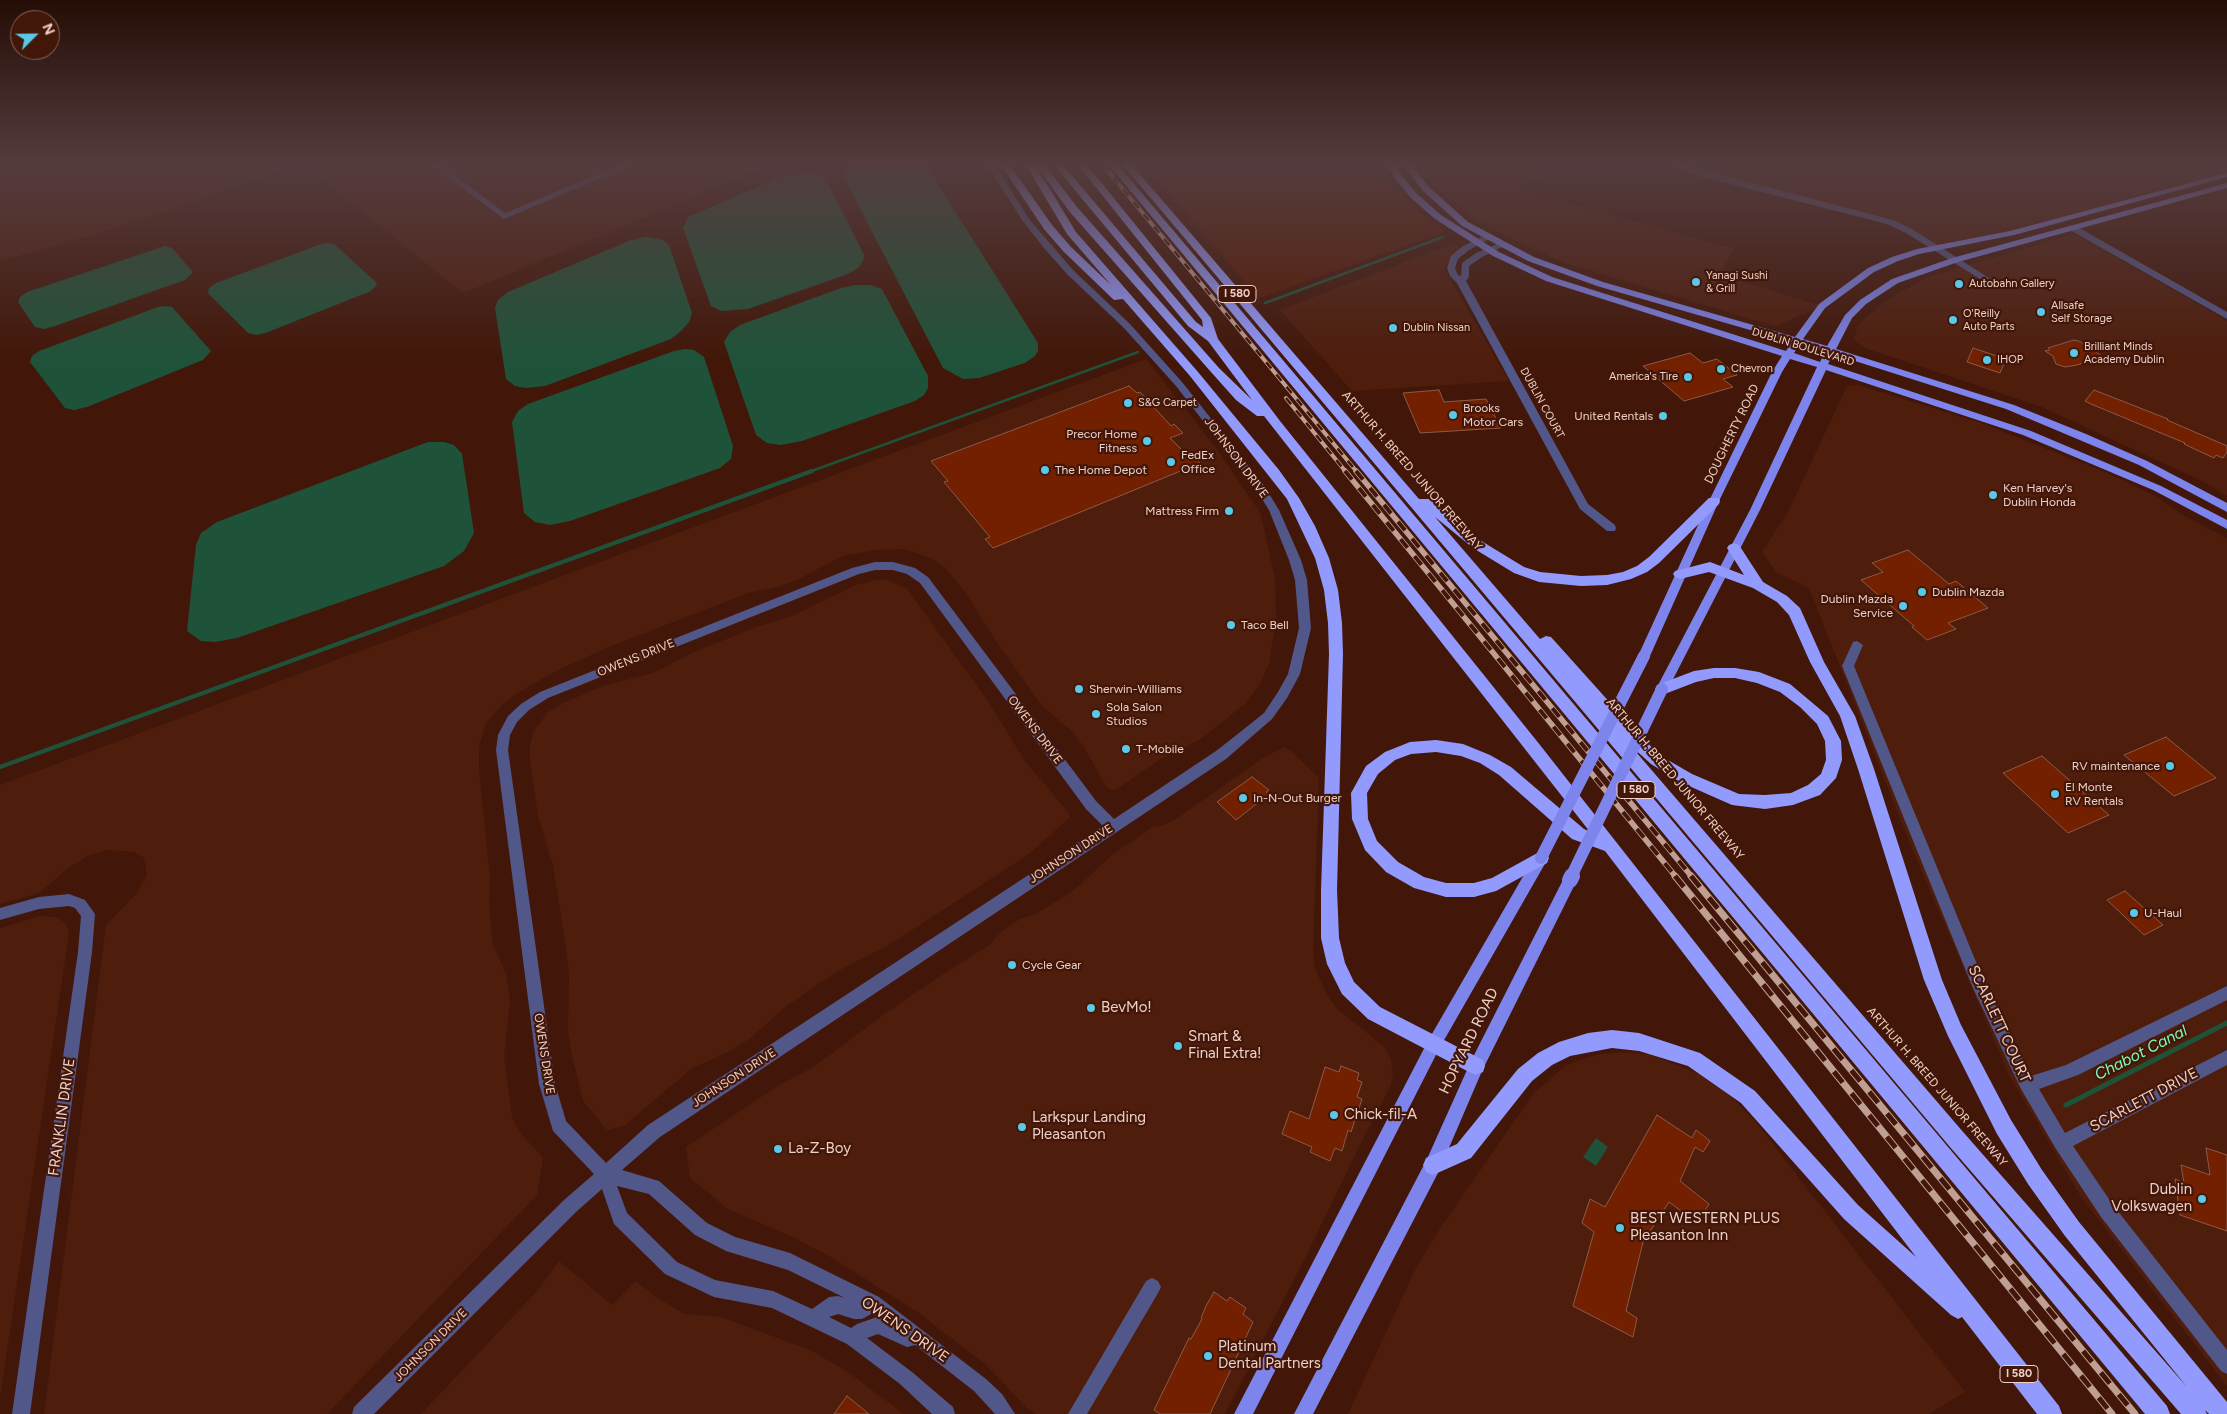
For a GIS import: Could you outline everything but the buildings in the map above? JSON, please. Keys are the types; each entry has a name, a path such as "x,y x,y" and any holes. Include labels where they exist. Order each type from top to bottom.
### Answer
{"highway":[{"path":"1052,231 1123,304 1160,335"},
{"path":"1070,231 1275,473 1293,498 1308,526 1322,558 1331,590 1335,622 1329,890 1330,938 1336,964 1348,988 1374,1013 1476,1066"},
{"path":"1093,231 1240,397 1276,424"},
{"path":"1113,231 1192,324 1212,339"},
{"name":"I 580","path":"1135,231 1207,320 1212,339 1276,424 1613,849 1987,1334 2051,1414"},
{"name":"I 580","path":"1167,231 2159,1414"},
{"name":"ARTHUR H. BREED JUNIOR FREEWAY","path":"1183,231 1964,1147 2196,1414"},
{"path":"1405,490 1427,504 1458,530 1498,559 1525,573 1564,581 1607,580 1626,576 1642,569 1654,560 1714,501"},
{"path":"1446,538 1479,565 1634,739 1656,760 1686,778 1738,800 1766,802 1793,799 1814,790 1828,778 1834,760 1834,742 1823,720 1805,703 1784,688 1759,678 1728,673 1707,674 1666,686"},
{"path":"1734,548 1758,585"},
{"path":"1680,574 1710,567 1758,585 1782,599 1795,612 1817,662 1847,716 1869,778 1933,980 1958,1038 2004,1127 2035,1177 2072,1229 2223,1414"},
{"path":"1542,858 1496,884 1474,890 1446,890 1420,883 1392,867 1371,845 1360,819 1359,793 1372,770 1390,756 1410,748 1436,746 1463,750 1485,759 1505,771 1578,834 1613,849"},
{"path":"1434,1165 1464,1151 1525,1075 1545,1059 1588,1042 1612,1039 1639,1042 1664,1049 1693,1060 1748,1097 1851,1212 1987,1334"}],"main road":[{"name":"DUBLIN BOULEVARD","path":"1458,231 1490,250 1553,280 1962,410 2027,433 2157,488 2227,525"},
{"name":"DUBLIN BOULEVARD","path":"1478,231 1502,245 1567,274 1797,340 2010,407 2143,463 2227,508"},
{"name":"DOUGHERTY ROAD","path":"1542,858 1644,656 1714,501 1777,372 1797,340 1822,306 1853,281 1884,263 1937,248 2018,231"},
{"path":"2027,241 2028,234 2037,231"},
{"path":"1666,686 1734,548 1755,510 1822,366 1848,317 1878,291 1895,281 1955,260 2062,231"},
{"path":"2157,488 2173,487 2227,516"},
{"name":"HOPYARD ROAD","path":"1303,1414 1434,1165 1476,1066 1666,686"},
{"name":"HOPYARD ROAD","path":"1243,1414 1434,1044 1542,858"}],"street":[{"name":"JOHNSON DRIVE","path":"361,1414 570,1206 654,1130 1221,754 1268,716 1283,695 1294,674 1302,651 1305,628 1301,580 1286,535 1259,486 1209,421 1153,354 1047,246 1035,231"},
{"path":"1906,231 1996,284"},
{"path":"2078,231 2227,316"},
{"name":"DUBLIN COURT","path":"1489,237 1466,248 1454,258 1451,268 1454,276 1461,281 1584,506 1611,528"},
{"path":"1461,281 1465,277 1465,265 1502,245"},
{"name":"OWENS DRIVE","path":"946,1414 906,1378 853,1338 774,1300 714,1288 671,1268 620,1218 605,1174 559,1125 547,1084 502,750 504,734 512,719 525,707 553,692 856,571 875,566 893,566 911,571 924,580 1091,805 1113,827"},
{"name":"SCARLETT COURT","path":"1857,646 1848,666 1980,988 2027,1084 2062,1143 2107,1211 2227,1365"},
{"name":"FRANKLIN DRIVE","path":"0,914 39,903 69,900 80,904 88,914 85,952 21,1414"},
{"path":"2027,1084 2052,1078 2072,1070 2227,993"},
{"name":"SCARLETT DRIVE","path":"2062,1143 2227,1057"},
{"name":"OWENS DRIVE","path":"605,1174 653,1187 701,1229 732,1245 790,1262 873,1303 980,1385 996,1400 1006,1414"},
{"path":"1077,1414 1152,1287"},
{"path":"814,1319 829,1306 838,1305 854,1310 862,1310 873,1303"},
{"path":"853,1338 863,1330 878,1325 907,1338 917,1335"}],"shaded area":[{"path":"0,231 106,231 0,261"},
{"path":"386,231 612,231 463,293"},
{"path":"684,231 852,231 864,255 863,261 858,268 848,274 748,309 721,311 711,306"},
{"path":"872,231 968,231 1038,343 1038,351 1035,356 1025,363 979,378 963,379 943,368"},
{"path":"1201,231 1445,232 1259,298"},
{"path":"1496,231 1669,231 1734,249 1719,275 1822,306 1775,326 1564,263"},
{"path":"1906,231 2013,231 1937,249"},
{"path":"2075,234 2227,321 2227,496 2204,482 2042,407 1865,348 1854,339 1858,325 1884,302 1928,277"},
{"path":"646,237 663,240 669,245 692,313 689,322 681,331 671,339 545,386 526,388 515,386 506,379 495,308 498,300 508,292 631,240"},
{"path":"327,243 334,244 377,283 371,291 257,335 248,333 208,293 209,288 216,283"},
{"name":"Dublin Nissan","path":"1456,244 1461,248 1444,269 1509,381 1352,391 1280,310 1431,252"},
{"path":"165,246 172,248 193,272 185,280 44,329 35,327 18,302 20,297 27,292"},
{"path":"855,285 871,285 882,289 928,376 928,388 924,395 915,401 802,441 781,445 767,443 756,435 724,342 730,332 740,325 841,288"},
{"path":"165,306 172,307 211,351 203,360 87,407 74,410 65,408 30,362 32,356 39,351"},
{"path":"694,350 704,357 733,446 731,459 720,468 570,521 550,525 535,522 524,513 512,422 518,411 528,404 674,351"},
{"path":"1146,359 1216,448 1261,514 1275,580 1276,622 1269,663 1260,684 1245,704 1201,739 1159,760 1117,789 1111,790 1105,785 1084,747 1072,731 1042,706 996,641 965,592 947,570 931,558 903,549 875,550 842,556 799,579 778,587 748,593 609,647 558,670 521,691 504,703 485,724 479,747 479,770 490,877 489,898 492,942 506,974 510,1001 504,1056 512,1117 518,1130 543,1158 537,1195 327,1414 44,1414 106,925 136,894 147,875 144,858 135,852 108,850 89,855 67,869 39,893 0,904 0,785"},
{"path":"1858,385 1981,423 2105,472 2154,495 2183,515 2227,538 2227,1386 2081,1197 2009,1075 1911,846 1809,588 1777,573 1762,552 1788,512 1847,386"},
{"path":"428,442 444,442 454,445 462,454 474,533 464,551 444,566 237,638 215,642 201,641 187,631 196,545 201,533 217,522"},
{"path":"876,580 887,580 907,589 990,704 1024,760 1069,813 1069,818 1029,854 887,946 845,967 818,984 784,1008 749,1039 730,1051 691,1069 624,1126 607,1130 583,1101 573,1060 568,1033 569,976 566,947 553,865 538,816 530,760 533,732 547,713 561,704 603,686 653,673 694,652 759,626 792,616 856,585"},
{"path":"1284,747 1290,750 1319,778 1313,950 1315,968 1326,993 1337,1009 1383,1046 1391,1059 1393,1073 1391,1085 1225,1414 1036,1414 1027,1408 984,1363 919,1313 829,1256 793,1237 728,1209 690,1178 686,1147 779,1085 810,1069 886,1013 988,946 1001,932 1020,919 1036,914 1073,891 1111,856 1152,827 1164,825 1176,819 1260,760"},
{"path":"40,916 55,917 64,922 68,929 68,940 0,1398 0,928"},
{"path":"1626,1052 1648,1054 1700,1074 1724,1090 1754,1120 1965,1392 1929,1414 1348,1414 1416,1268 1441,1227 1533,1094 1566,1065 1599,1054"},
{"path":"1596,1138 1608,1147 1596,1166 1583,1157"},
{"path":"559,1261 612,1305 636,1281 656,1297 684,1314 721,1317 810,1350 848,1372 904,1414 421,1414 540,1288"}],"waterway":[{"path":"1265,303 1443,237"},
{"path":"809,472 1138,352"},
{"path":"0,767 812,471"},
{"name":"Chabot Canal","path":"2066,1105 2227,1023"}],"railway":[{"path":"1158,231 1357,472"},
{"path":"1286,398 1346,472"},
{"path":"1345,471 1676,877"},
{"path":"1356,471 1692,877"},
{"path":"1675,876 2112,1414"},
{"path":"1691,876 2135,1414"}],"place":[{"name":"Yanagi Sushi & Grill","path":"1696,282"},
{"name":"Autobahn Gallery","path":"1959,284"},
{"name":"Allsafe Self Storage","path":"2041,312"},
{"name":"O'Reilly Auto Parts","path":"1953,320"},
{"name":"Dublin Nissan","path":"1393,328"},
{"name":"Brilliant Minds Academy Dublin","path":"2074,353"},
{"name":"IHOP","path":"1987,360"},
{"name":"Chevron","path":"1721,369"},
{"name":"America's Tire","path":"1688,377"},
{"name":"S&G Carpet","path":"1128,403"},
{"name":"Brooks Motor Cars","path":"1453,415"},
{"name":"United Rentals","path":"1663,416"},
{"name":"Precor Home Fitness","path":"1147,441"},
{"name":"FedEx Office","path":"1171,462"},
{"name":"The Home Depot","path":"1045,470"},
{"name":"Ken Harvey's Dublin Honda","path":"1993,495"},
{"name":"Mattress Firm","path":"1229,511"},
{"name":"Dublin Mazda","path":"1922,592"},
{"name":"Dublin Mazda Service","path":"1903,606"},
{"name":"Taco Bell","path":"1231,625"},
{"name":"Sherwin-Williams","path":"1079,689"},
{"name":"Sola Salon Studios","path":"1096,714"},
{"name":"T-Mobile","path":"1126,749"},
{"name":"RV maintenance","path":"2170,766"},
{"name":"El Monte RV Rentals","path":"2055,794"},
{"name":"In-N-Out Burger","path":"1243,798"},
{"name":"U-Haul","path":"2134,913"},
{"name":"Cycle Gear","path":"1012,965"},
{"name":"BevMo!","path":"1091,1008"},
{"name":"Smart & Final Extra!","path":"1178,1046"},
{"name":"Chick-fil-A","path":"1334,1115"},
{"name":"Larkspur Landing Pleasanton","path":"1022,1127"},
{"name":"La-Z-Boy","path":"778,1149"},
{"name":"Dublin Volkswagen","path":"2202,1199"},
{"name":"BEST WESTERN PLUS Pleasanton Inn","path":"1620,1228"},
{"name":"Platinum Dental Partners","path":"1208,1356"}]}
